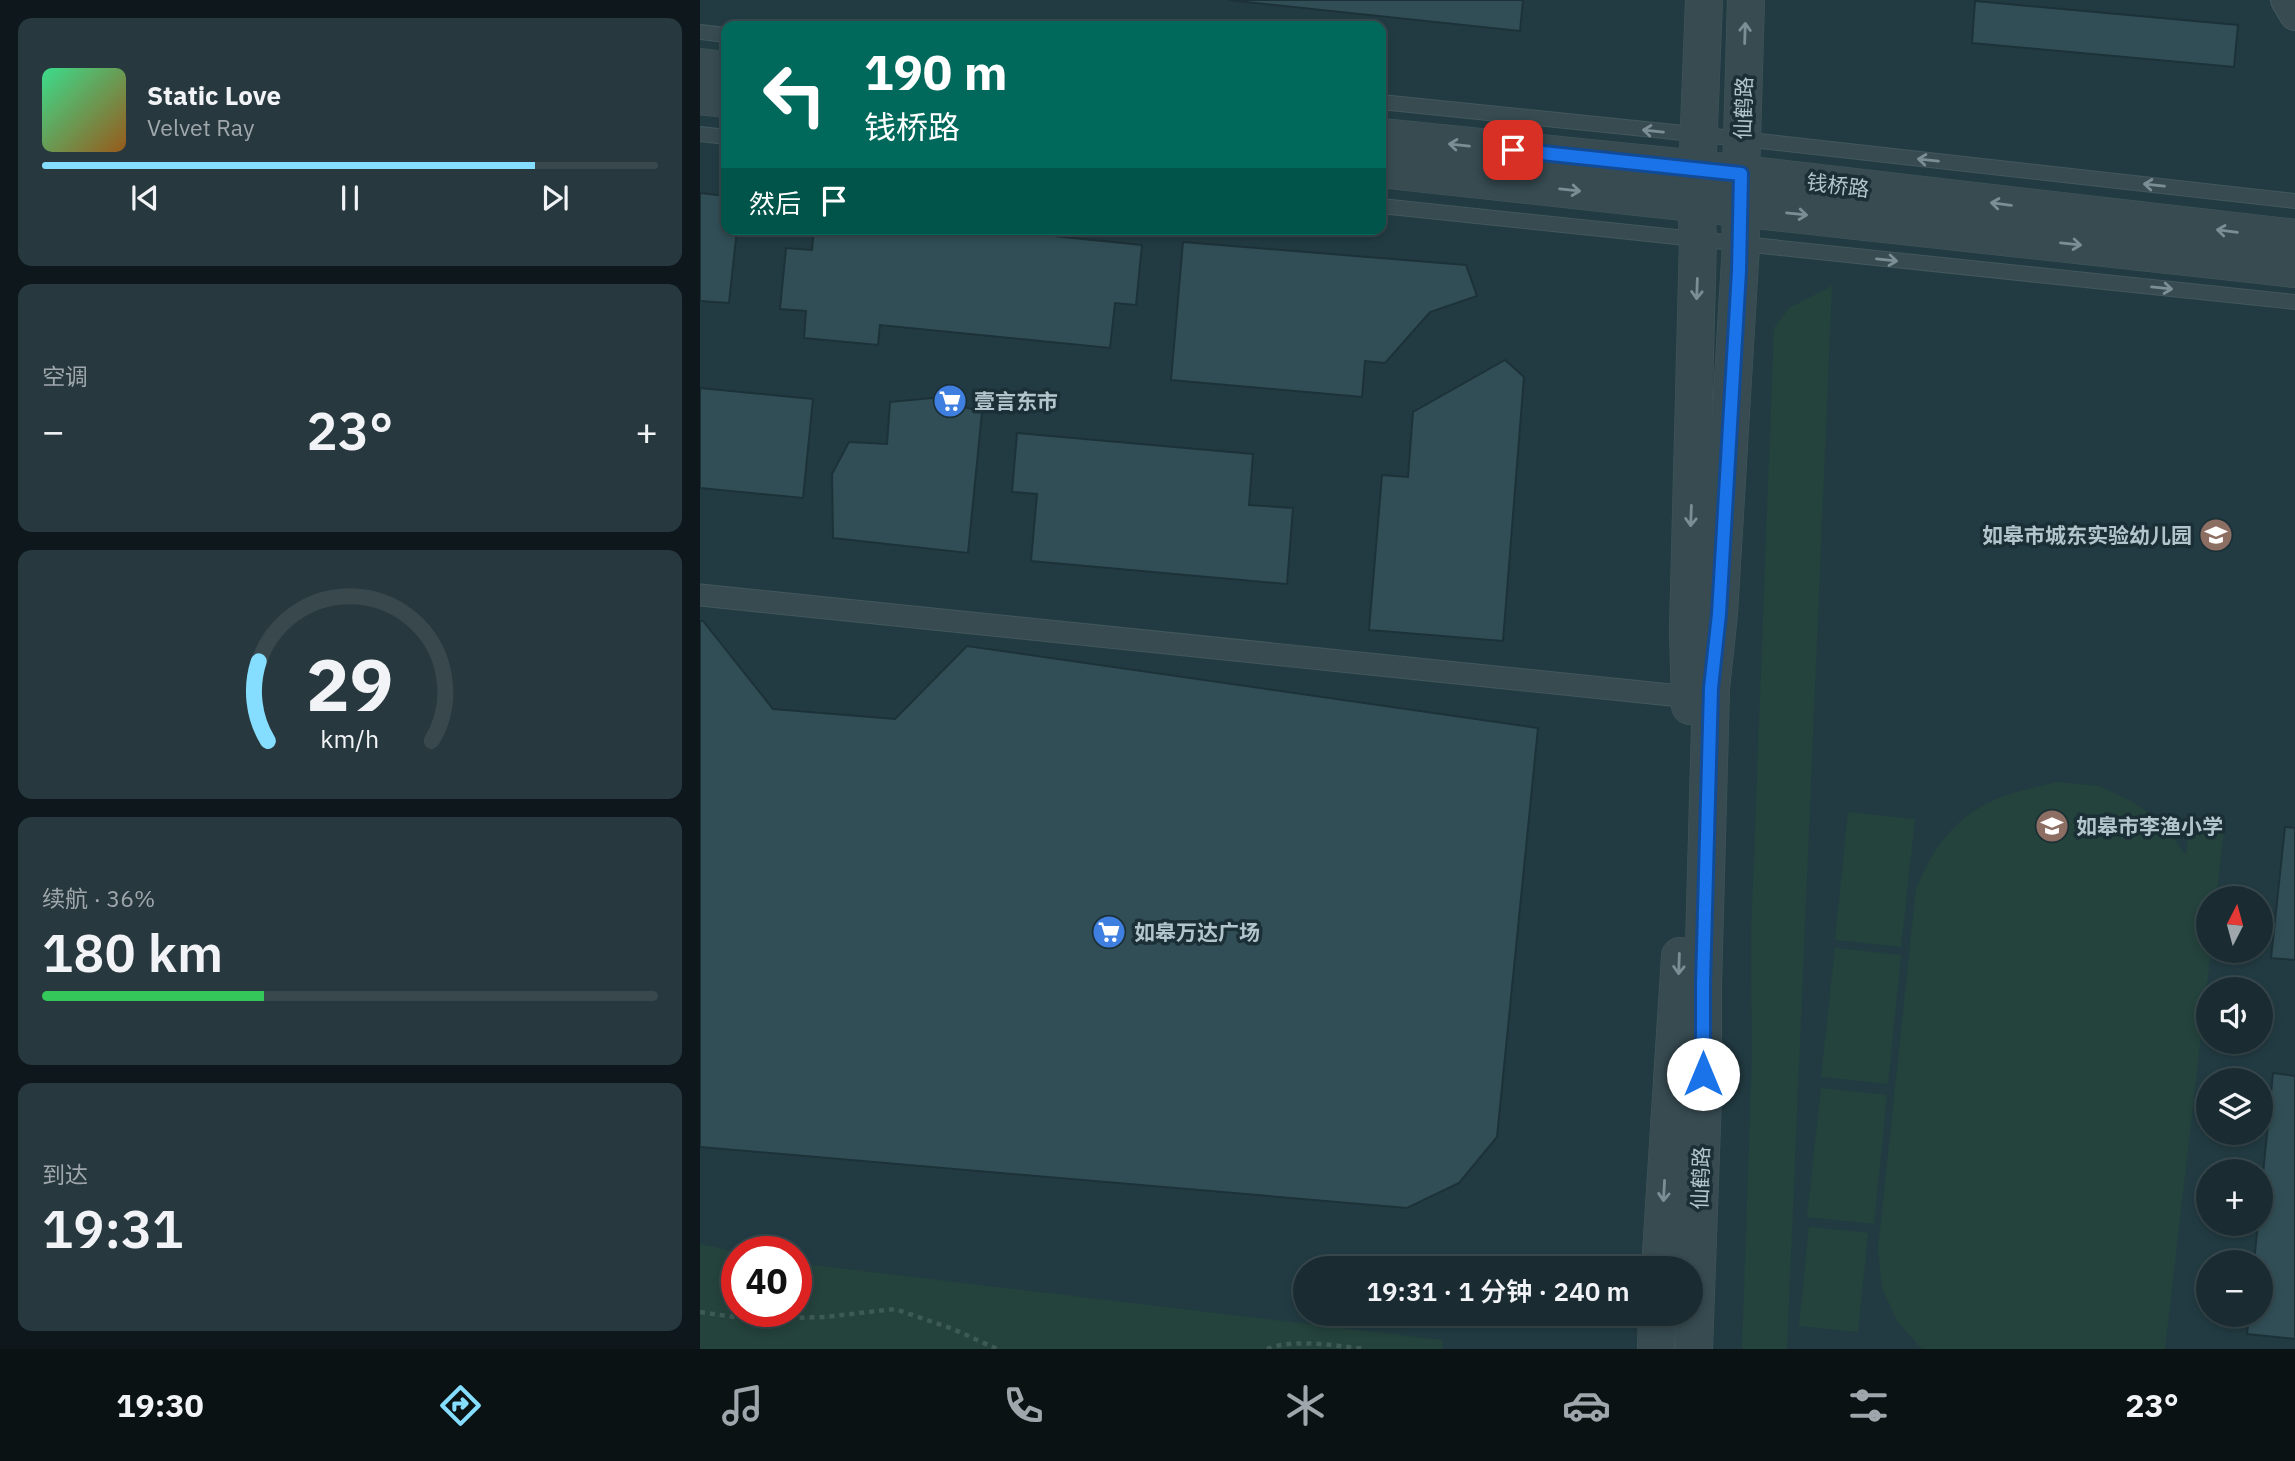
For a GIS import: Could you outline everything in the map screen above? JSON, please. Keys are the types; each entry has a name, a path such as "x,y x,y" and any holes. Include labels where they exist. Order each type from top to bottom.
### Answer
{"street":[{"name":"仙鹤路","path":"1661,1256 1678,991 1690,696 1688,631 1698,239 1697,169 1704,0"},
{"name":"仙鹤路","path":"1694,1349 1703,1096 1703,984 1711,688 1719,614 1741,244 1746,0"},
{"path":"2286,0 2295,15"},
{"path":"700,67 721,69"},
{"path":"700,96 721,98"},
{"name":"钱桥路","path":"1386,137 1741,173 2294,240"},
{"name":"钱桥路","path":"1386,169 1697,169"},
{"path":"700,595 1690,696"},
{"path":"1656,1349 1657,1326"}],"lane":[{"path":"700,32 721,34"},
{"path":"1386,103 1697,169"},
{"path":"700,134 721,136"},
{"path":"1741,173 2295,201"},
{"path":"1386,207 2295,302"}],"path":[{"path":"700,1312 748,1319 825,1317 895,1309 953,1329 997,1349"},
{"path":"1267,1349 1275,1346 1322,1344 1364,1349"}],"green space":[{"path":"1832,286 1787,1349 1742,1349 1752,1057 1751,936 1774,328 1789,308"},
{"path":"2057,782 2099,786 2133,802 2160,821 2186,855 2190,819 2225,823 2217,886 2196,886 2196,963 2210,963 2208,977 2196,977 2196,1054 2199,1054 2165,1349 1922,1349 1897,1321 1882,1288 1878,1249 1916,889 1933,854 1961,821 1989,802"},
{"path":"1848,812 1915,819 1901,947 1835,940"},
{"path":"1835,948 1901,955 1888,1084 1821,1077"},
{"path":"1821,1088 1887,1095 1874,1224 1807,1217"},
{"path":"1809,1227 1868,1233 1858,1332 1799,1326"},
{"path":"700,1244 721,1249 721,1327 812,1327 812,1265 1293,1322 1293,1326 1325,1326 1442,1340 1443,1349 700,1349"}],"building":[{"path":"1228,0 1523,0 1520,31"},
{"path":"1975,1 2238,25 2234,67 1972,43"},
{"path":"700,193 721,195 721,235 736,235 729,303 700,301"},
{"path":"813,235 1043,235 1142,245 1136,305 1115,303 1110,348 880,325 878,345 804,338 806,311 780,309 786,248 812,250"},
{"path":"1183,242 1466,265 1477,296 1430,312 1385,363 1365,361 1362,397 1171,380"},
{"path":"1505,360 1524,377 1503,641 1369,630 1382,475 1408,477 1413,412"},
{"path":"700,388 813,399 803,498 700,488"},
{"path":"932,398 982,412 968,553 833,538 832,474 849,442 887,444 890,402"},
{"path":"1017,433 1253,454 1249,505 1293,508 1287,584 1031,561 1037,494 1012,492"},
{"name":"如皋万达广场","path":"700,621 703,621 773,709 895,719 967,646 1538,728 1497,1137 1459,1183 1407,1208 700,1147"},
{"path":"2285,827 2295,828 2295,960 2273,958"},
{"path":"2273,1073 2295,1076 2295,1339 2247,1334 2248,1327 2273,1327 2273,1250 2255,1250 2257,1236 2273,1236 2273,1159 2264,1159 2266,1145 2273,1145"}],"place":[{"name":"壹言东市","path":"950,401"},
{"name":"如皋市城东实验幼儿园","path":"2216,535"},
{"name":"如皋市李渔小学","path":"2052,826"},
{"name":"如皋万达广场","path":"1109,932"}],"route":[{"path":"1513,150 1741,174 1741,244 1719,614 1711,688 1703,1074"}]}
